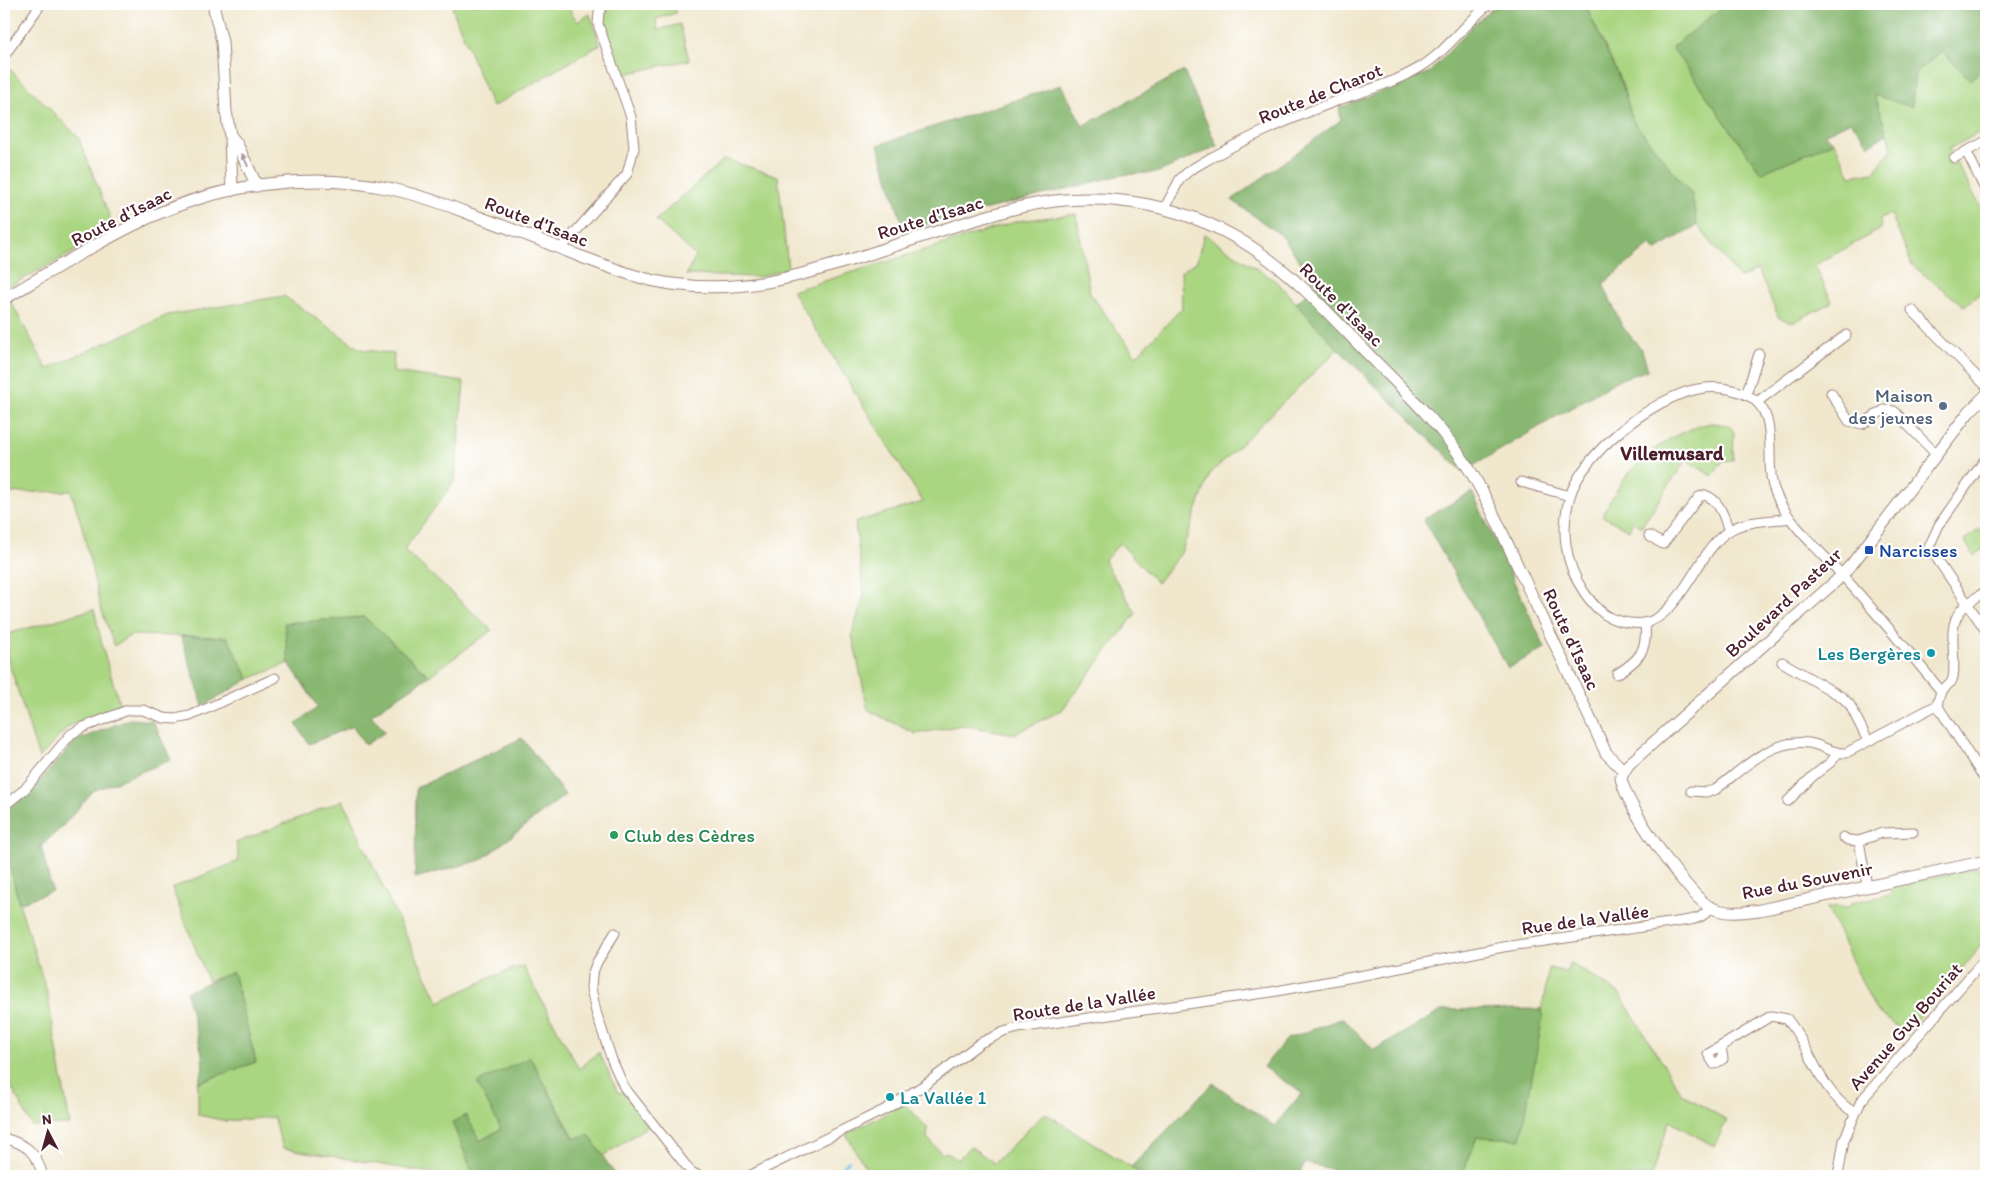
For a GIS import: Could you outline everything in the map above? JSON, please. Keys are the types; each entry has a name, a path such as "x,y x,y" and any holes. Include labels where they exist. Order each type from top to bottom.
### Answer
{"street":[{"path":"4,56 41,4"},
{"path":"213,4 222,42 226,111 230,135 232,190"},
{"path":"561,248 627,174 634,148 632,117 598,24 599,12 606,4"},
{"name":"Route de Charot","path":"1164,209 1180,179 1190,170 1274,128 1420,68 1435,57 1489,4"},
{"path":"230,135 237,144 257,186"},
{"path":"1954,158 1986,141"},
{"path":"1966,151 1986,191"},
{"name":"Route d'Isaac","path":"4,298 146,219 190,201 232,190 257,186 312,182 380,186 432,199 618,271 644,278 694,286 741,287 796,277 961,224 1046,202 1119,200 1164,209 1213,226 1248,244 1281,269 1328,313 1438,428 1467,466 1477,483 1606,753 1623,770"},
{"path":"1912,310 1986,386"},
{"path":"1757,402 1846,335"},
{"path":"1746,395 1759,354"},
{"path":"1790,518 1740,525 1729,531 1714,544 1673,604 1660,616 1645,623 1616,620 1605,615 1592,604 1580,586 1571,567 1564,532 1570,496 1588,464 1623,428 1668,399 1696,389 1714,388 1746,395 1757,402 1767,420 1770,432 1770,472 1774,489 1790,518 1842,574 1941,691"},
{"path":"1831,393 1849,421 1862,424 1884,410 1894,411 1936,454"},
{"name":"Boulevard Pasteur","path":"1623,770 1793,620 1842,574 1969,412 1986,395"},
{"path":"1986,458 1939,525 1929,547 1986,631"},
{"path":"1521,482 1570,496"},
{"path":"1649,536 1663,544 1699,497 1705,495 1715,501 1723,514 1729,531"},
{"path":"1691,791 1706,792 1715,790 1770,749 1782,744 1810,744 1837,754 1846,753 1937,705 1941,691 1951,682 1953,677 1953,627 1955,618 1967,604 1986,591"},
{"path":"1617,674 1637,661 1646,638 1645,623"},
{"path":"1782,662 1842,697 1850,705 1868,741"},
{"path":"4,806 25,789 71,734 84,726 128,710 142,710 164,718 175,719 190,716 275,678"},
{"path":"1937,705 1986,781"},
{"path":"1788,801 1813,776 1831,762 1837,754"},
{"path":"1623,770 1621,777 1624,792 1643,823 1680,877 1710,907"},
{"path":"1843,837 1859,841 1882,833 1913,832"},
{"path":"1859,841 1867,886"},
{"name":"Rue du Souvenir","path":"1710,907 1729,912 1745,912 1986,861"},
{"name":"Rue de la Vallée","path":"1459,954 1690,920 1699,918 1710,907"},
{"path":"615,933 597,962 592,975 591,988 596,1012 612,1060 624,1088 691,1172 699,1176"},
{"name":"Route de la Vallée","path":"748,1176 886,1109 926,1084 980,1043 1004,1032 1374,974 1459,954"},
{"name":"Avenue Guy Bouriat","path":"1838,1176 1844,1140 1855,1113 1868,1092 1986,958"},
{"path":"1721,1047 1772,1016 1787,1019 1795,1028 1822,1080 1834,1095 1855,1113"},
{"path":"4,1138 27,1147 40,1165 43,1176"}],"green space":[{"path":"459,4 567,4 577,22 590,14 600,45 492,107 452,8"},
{"path":"614,4 674,4 676,13 656,19 658,30 680,24 689,60 620,75 601,17 605,8"},
{"path":"1498,4 1585,4 1622,84 1633,121 1692,195 1697,225 1655,251 1650,245 1603,284 1622,326 1642,350 1648,370 1618,380 1463,472 1338,349 1296,303 1317,285 1282,236 1232,200 1341,120 1339,108 1430,72 1473,25"},
{"path":"1585,4 1727,4 1672,47 1761,173 1834,142 1851,176 1874,172 1892,149 1874,95 1915,73 1942,51 1970,80 1986,66 1986,129 1949,149 1986,217 1986,289 1964,306 1912,265 1891,214 1880,219 1881,229 1815,265 1832,302 1794,322 1779,318 1758,270 1740,278 1697,225 1692,195 1633,121 1622,84"},
{"path":"1727,4 1986,4 1986,66 1970,80 1942,51 1915,73 1912,107 1874,95 1887,134 1869,145 1851,121 1824,134 1834,142 1761,173 1672,47"},
{"path":"6,65 78,137 115,230 4,289 4,195 10,193 4,173 4,68"},
{"path":"1184,71 1217,146 1159,172 1121,175 904,230 878,145 1061,85 1083,126"},
{"path":"724,159 778,176 788,268 759,277 686,275 696,256 656,220"},
{"path":"1076,214 1090,293 1136,356 1182,308 1181,272 1197,261 1204,234 1277,282 1338,349 1210,474 1181,553 1157,583 1120,543 1104,561 1136,613 1062,710 1015,734 962,725 916,734 868,710 852,634 864,596 855,522 923,502 792,291 1018,221"},
{"path":"4,289 47,369 168,315 284,296 360,349 394,354 393,372 464,382 455,480 404,550 492,630 429,676 364,617 285,623 289,663 249,679 227,637 131,635 114,646 100,605 83,530 71,491 4,493"},
{"path":"1711,423 1728,425 1734,432 1733,460 1723,461 1712,476 1686,460 1641,527 1633,521 1629,530 1602,516 1621,484 1646,456 1676,435"},
{"path":"1472,492 1545,648 1508,668 1423,519"},
{"path":"1986,525 1986,547 1974,556 1964,540"},
{"path":"94,609 104,653 120,705 69,726 39,758 4,647 4,635"},
{"path":"364,617 429,676 371,715 385,732 365,745 353,726 309,744 296,724 318,707 289,663 284,623"},
{"path":"181,636 227,637 249,679 203,706"},
{"path":"130,719 153,721 171,760 93,791 61,828 41,846 52,891 19,903 4,842 4,811 33,789 75,741"},
{"path":"522,738 565,795 481,860 415,878 416,788"},
{"path":"343,800 393,909 439,1002 494,976 523,966 579,1069 599,1052 618,1093 623,1092 648,1126 603,1156 589,1135 575,1139 530,1057 501,1129 480,1141 452,1122 474,1176 449,1176 283,1148 273,1117 226,1121 198,1115 198,1083 256,1062 233,973 208,981 172,888 239,861 236,843"},
{"path":"4,842 19,903 47,992 70,1125 32,1126 4,1073"},
{"path":"1986,866 1986,941 1906,1033 1876,1011 1827,908 1849,907 1851,903 1891,894 1890,886 1912,885 1914,882"},
{"path":"1570,963 1619,993 1682,1094 1727,1120 1714,1146 1669,1121 1652,1176 1462,1176 1477,1137 1543,1016 1542,1009 1549,968 1566,972"},
{"path":"233,972 256,1062 198,1083 203,1068 202,1053 186,992"},
{"path":"1542,1009 1543,1016 1521,1139 1477,1137 1462,1176 1335,1176 1336,1170 1304,1163 1299,1176 1142,1176 1131,1167 1213,1083 1274,1126 1302,1093 1263,1067 1287,1039 1343,1018 1374,1050 1443,1010"},
{"path":"530,1057 574,1139 589,1135 616,1176 474,1176 452,1122 466,1115 480,1141 501,1129 477,1083"},
{"path":"905,1104 928,1129 927,1138 942,1154 946,1152 958,1160 970,1146 994,1163 1045,1113 1131,1167 1142,1176 870,1176 846,1134"}],"waterway":[{"path":"831,1176 849,1161"}],"place":[{"name":"Maison des jeunes","path":"1943,406"},
{"name":"Narcisses","path":"1869,550"},
{"name":"Les Bergères","path":"1931,653"},
{"name":"Club des Cèdres","path":"614,835"},
{"name":"La Vallée 1","path":"890,1097"}],"district":[{"name":"Villemusard","path":"1672,453"}]}
